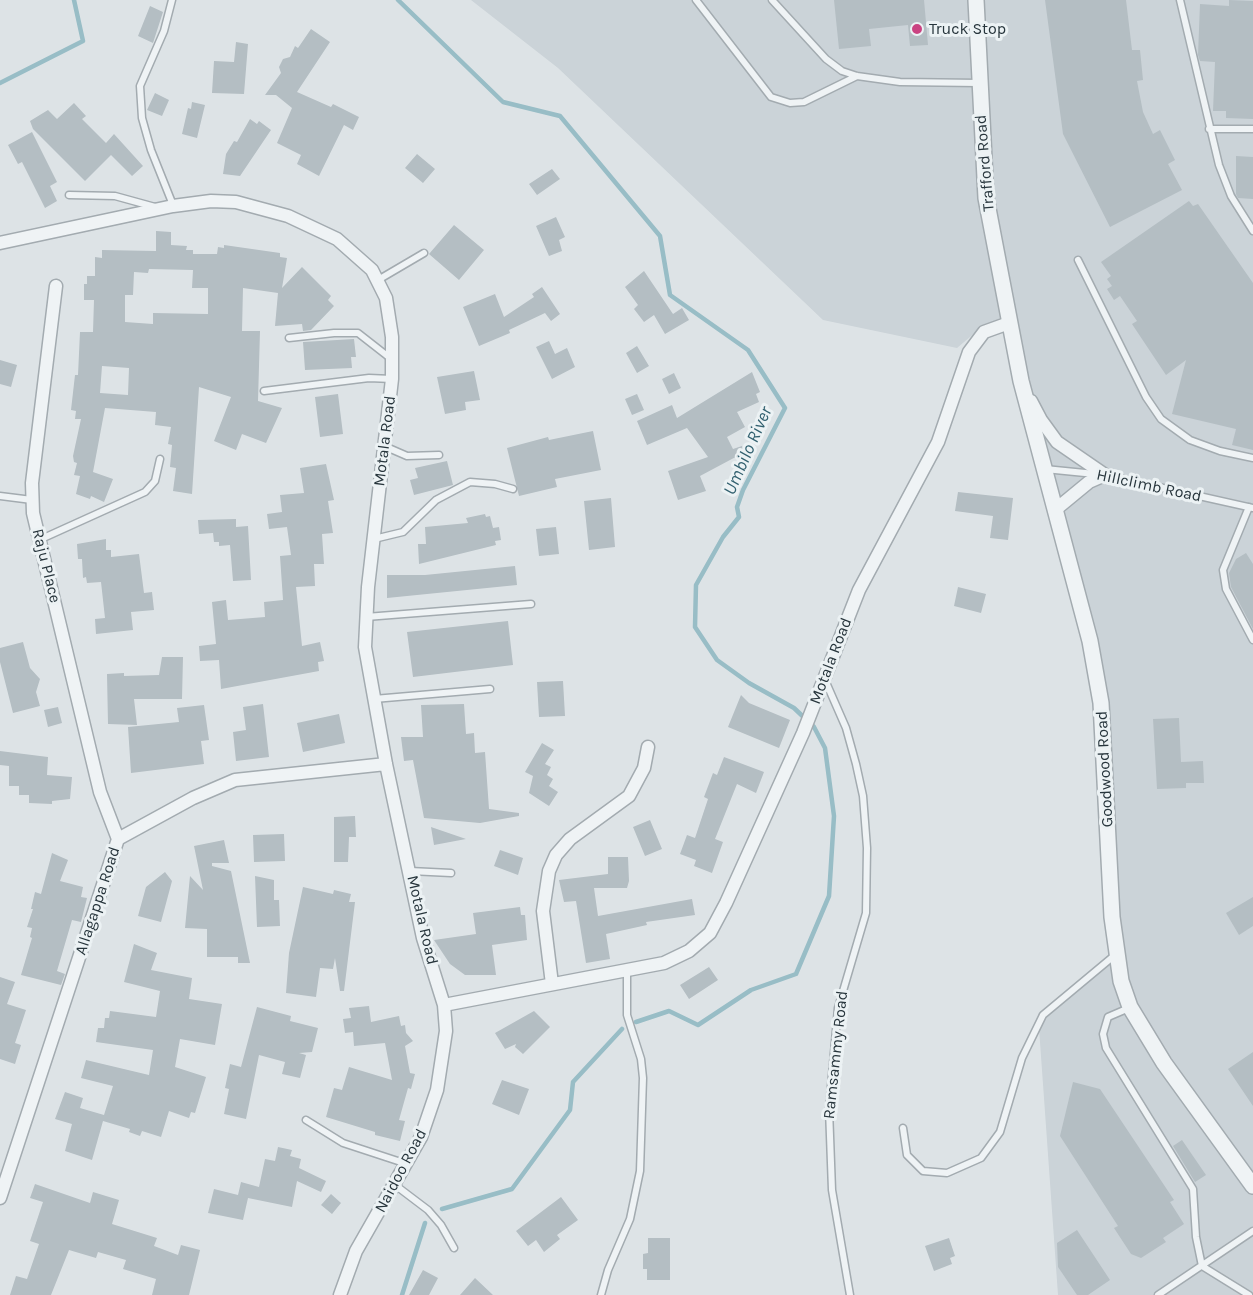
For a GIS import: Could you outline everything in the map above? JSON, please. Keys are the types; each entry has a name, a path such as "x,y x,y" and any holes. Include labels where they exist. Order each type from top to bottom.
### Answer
{"street":[{"name":"Trafford Road","path":"976,0 986,198 1009,323"},
{"name":"Motala Road","path":"0,243 159,208 211,201 236,202 288,216 337,239 365,262 378,280 386,298 391,322 393,360 366,617 366,655 386,764 423,939 444,1005 627,972 677,958 710,933 726,903 802,733 859,590 938,441 969,352 984,332 1009,323"},
{"name":"Raju Place","path":"56,286 32,500 39,540 100,792 118,839"},
{"name":"Goodwood Road","path":"1009,323 1044,469 1090,641 1101,703 1116,955 1130,1007 1164,1062 1253,1186"},
{"path":"1022,381 1041,420 1057,442 1105,476"},
{"path":"1055,510 1089,482 1105,476"},
{"path":"552,984 543,911 549,871 556,855 570,839 629,796 644,768 648,747"},
{"name":"Allagappa Road","path":"0,1198 118,839 193,798 235,780 386,764"},
{"name":"Naidoo Road","path":"340,1295 356,1251 421,1137 437,1090 446,1031 444,1005"}],"lane":[{"path":"172,0 164,31 140,86 142,118 151,150 173,206"},
{"path":"696,0 771,97 790,104 804,102 857,76"},
{"path":"772,0 826,59 842,71 857,76 900,82 979,83"},
{"path":"1180,0 1209,129 1231,196 1253,231"},
{"path":"1209,129 1253,129"},
{"path":"69,195 115,196 159,208"},
{"path":"378,280 424,254"},
{"path":"1077,260 1146,397 1161,419 1190,440 1220,451 1253,458"},
{"path":"289,338 358,333 377,345 393,360"},
{"path":"264,391 369,378 392,379"},
{"path":"384,445 406,456 439,455"},
{"path":"39,540 145,492 155,481 160,459"},
{"name":"Hillclimb Road","path":"1044,469 1105,476 1251,508"},
{"path":"374,539 403,532 436,500 470,482 495,484 513,489"},
{"path":"0,496 32,500"},
{"path":"1251,508 1223,570 1226,589 1253,640"},
{"path":"366,617 531,604"},
{"name":"Ramsammy Road","path":"825,679 846,728 856,764 863,795 868,858 866,913 838,1008 829,1109 832,1190 850,1295"},
{"path":"374,699 490,689"},
{"path":"410,870 451,873"},
{"path":"903,1128 907,1155 923,1171 947,1173 981,1158 1000,1132 1022,1058 1042,1015 1116,955"},
{"path":"601,1295 608,1270 630,1219 640,1171 643,1078 641,1059 627,1015 627,972"},
{"path":"1130,1007 1108,1017 1104,1026 1104,1041 1126,1085 1193,1189 1196,1237 1202,1266 1249,1295"},
{"path":"306,1120 343,1143 407,1165"},
{"path":"395,1185 428,1210 441,1225 454,1248"},
{"path":"1158,1295 1253,1231"}],"shaded area":[{"path":"471,0 1253,0 1253,1295 1058,1295 1038,1014 1114,953 1098,702 1006,321 983,326 957,348 823,320 558,68"}],"building":[{"path":"834,0 924,0 928,45 910,46 908,25 869,29 871,46 839,49"},
{"path":"1045,0 1126,0 1132,50 1140,50 1143,80 1137,81 1143,112 1153,134 1160,130 1175,160 1168,164 1182,190 1110,227 1063,134"},
{"path":"1229,0 1253,1 1253,119 1226,118 1226,111 1213,111 1215,62 1200,61 1198,55 1200,4 1229,6"},
{"path":"150,6 163,12 153,43 138,36"},
{"path":"311,29 330,42 297,92 331,107 333,104 359,117 353,130 344,125 319,176 297,164 301,155 277,143 292,108 276,95 265,95 281,73 279,67 283,59 290,57 295,46 298,48"},
{"path":"236,42 248,44 244,94 212,93 214,61 234,62"},
{"path":"155,93 169,100 162,116 147,110"},
{"path":"192,102 205,105 197,138 182,134 188,108 191,109"},
{"path":"74,103 86,116 82,119 106,143 114,134 143,166 132,176 111,155 85,181 33,129 30,121 48,110 57,119"},
{"path":"250,119 257,124 259,121 271,130 240,176 223,174 226,154 234,141 237,142"},
{"path":"32,132 57,182 50,186 57,201 45,208 22,162 18,164 8,145"},
{"path":"417,154 435,169 423,183 405,168"},
{"path":"1236,156 1253,157 1253,199 1238,198 1236,194"},
{"path":"552,169 560,179 537,195 529,184"},
{"path":"1189,201 1193,206 1198,204 1253,283 1253,450 1232,445 1236,429 1172,414 1186,360 1166,375 1132,324 1137,321 1120,296 1114,300 1107,289 1112,286 1107,279 1111,276 1101,262"},
{"path":"556,217 565,237 559,240 562,251 549,256 536,226"},
{"path":"454,225 484,250 459,280 429,254"},
{"path":"156,231 171,232 171,245 187,246 186,250 193,250 193,254 217,254 218,247 224,248 224,245 280,253 280,257 287,258 282,288 302,267 331,296 328,300 334,306 311,330 303,331 302,324 275,326 278,293 243,288 242,331 260,331 258,401 282,408 266,443 242,434 236,450 214,441 231,397 199,387 192,494 173,491 176,468 170,467 172,445 168,444 171,427 155,425 156,412 105,408 93,472 113,479 104,502 91,496 90,499 76,494 80,476 74,475 77,463 74,462 73,456 81,419 75,419 76,411 71,410 75,375 78,375 80,332 93,332 94,300 84,300 84,284 87,284 87,276 95,276 95,257 102,258 102,250 156,251","holes":["149,269 193,270 192,288 208,288 208,314 153,313 153,324 125,322 125,295 133,295 134,272 148,273","102,366 129,368 128,395 100,393"]},
{"path":"644,271 673,314 682,308 689,320 665,334 654,315 644,322 634,309 638,305 625,287"},
{"path":"542,287 560,314 551,321 545,313 509,330 510,333 479,346 463,307 495,294 504,317 534,297 532,294"},
{"path":"354,339 356,357 351,357 352,368 305,370 303,342"},
{"path":"549,341 555,354 567,348 575,367 552,379 536,347"},
{"path":"637,346 649,366 637,373 626,353"},
{"path":"0,360 17,365 11,387 0,384"},
{"path":"474,371 480,400 465,402 466,410 445,414 437,377"},
{"path":"752,372 760,392 756,394 759,402 737,412 745,427 727,437 733,449 742,446 745,452 700,476 706,491 678,500 668,471 708,457 687,428 647,445 637,421 672,405 677,418"},
{"path":"674,373 681,388 669,394 662,379"},
{"path":"338,394 343,434 320,437 315,397"},
{"path":"637,394 644,410 632,415 625,399"},
{"path":"593,431 601,470 555,479 557,487 519,496 507,448 548,437 549,440"},
{"path":"447,461 453,485 414,495 410,480 418,478 415,468"},
{"path":"326,464 334,500 328,501 333,533 322,534 324,564 314,564 315,586 296,587 302,646 320,642 324,661 318,662 319,671 221,689 219,660 200,661 199,646 216,644 212,602 226,600 228,620 265,617 264,602 283,600 280,556 291,555 287,527 269,529 267,514 282,512 280,495 304,493 300,468"},
{"path":"958,492 1013,498 1008,540 990,538 993,516 955,511"},
{"path":"611,498 615,547 589,550 584,501"},
{"path":"485,514 486,517 490,516 493,528 499,527 501,540 495,541 496,545 419,564 418,544 426,544 425,527 468,523 466,518"},
{"path":"236,519 236,527 248,526 251,580 233,581 230,545 219,546 219,542 214,542 213,533 199,534 198,520"},
{"path":"556,527 559,554 539,556 536,529"},
{"path":"106,539 106,550 111,550 111,557 139,554 144,593 152,592 154,610 131,612 133,630 96,634 95,619 105,618 101,582 87,583 86,577 83,578 82,559 78,559 77,544"},
{"path":"1246,553 1253,564 1253,629 1231,587 1229,573 1236,559"},
{"path":"515,566 517,585 387,598 387,575 425,575"},
{"path":"958,587 986,594 981,613 954,606"},
{"path":"508,621 513,665 413,677 407,632"},
{"path":"23,642 30,668 40,679 36,692 40,706 13,713 0,662 0,648"},
{"path":"162,657 183,657 182,699 134,699 137,725 108,724 107,674 159,675"},
{"path":"563,681 565,716 539,717 537,682"},
{"path":"741,695 749,703 790,720 779,748 728,727"},
{"path":"263,704 269,757 236,761 233,732 246,730 243,707"},
{"path":"464,704 466,734 474,733 475,753 485,752 489,809 519,813 519,816 480,823 424,818 413,760 404,761 401,737 423,737 421,705"},
{"path":"204,705 209,740 201,741 204,764 131,773 128,727 179,722 177,708"},
{"path":"58,707 62,723 48,727 44,710"},
{"path":"339,714 345,743 303,752 297,723"},
{"path":"1179,718 1181,762 1203,761 1204,783 1186,783 1186,788 1157,789 1153,719"},
{"path":"542,743 554,750 545,764 551,767 547,775 553,779 549,786 558,792 549,806 529,793 533,776 525,772"},
{"path":"0,751 48,757 47,775 72,777 70,799 52,801 52,804 29,803 29,795 19,795 19,786 9,786 9,766 0,765"},
{"path":"724,757 764,772 756,793 737,784 715,839 723,842 712,873 694,866 696,860 680,854 687,835 695,838 708,799 704,797 713,773 717,775"},
{"path":"355,816 356,837 349,837 348,862 334,862 334,817"},
{"path":"650,820 662,849 645,856 633,827"},
{"path":"431,827 466,839 434,845"},
{"path":"284,834 285,861 254,862 253,835"},
{"path":"224,840 229,863 212,863 212,866 231,871 250,963 238,963 238,957 207,957 207,929 185,928 190,876 203,890 194,846"},
{"path":"500,850 523,858 518,875 494,866"},
{"path":"52,853 68,860 60,881 83,887 81,897 87,898 81,922 72,920 57,971 65,974 61,985 21,975 32,938 30,937 32,928 27,927 33,909 31,909 35,892 41,894"},
{"path":"608,857 628,857 629,881 627,888 594,888 598,916 692,899 695,915 646,922 647,925 606,934 610,959 586,963 576,901 564,902 559,880 608,874"},
{"path":"165,872 172,881 161,922 138,916 146,887"},
{"path":"255,876 274,880 274,900 279,900 280,926 257,927"},
{"path":"303,887 333,894 334,890 351,894 349,902 355,902 344,991 340,991 335,958 333,969 320,968 316,997 286,993 289,953"},
{"path":"1253,897 1253,926 1239,935 1226,913"},
{"path":"520,907 521,915 525,915 527,940 492,945 496,975 465,975 450,964 434,940 476,934 473,913"},
{"path":"134,944 157,953 151,970 192,978 189,999 222,1004 215,1045 180,1039 175,1067 206,1077 195,1113 191,1112 189,1118 169,1111 161,1137 142,1131 140,1136 129,1132 130,1129 103,1121 92,1160 65,1151 72,1124 55,1119 65,1092 83,1098 80,1108 104,1115 113,1086 81,1078 86,1060 149,1075 153,1050 96,1042 98,1028 104,1028 105,1018 109,1018 110,1011 156,1017 160,991 124,982"},
{"path":"709,967 718,980 689,999 680,985"},
{"path":"0,977 15,982 7,1004 26,1010 15,1043 21,1045 15,1064 0,1059"},
{"path":"369,1006 371,1022 399,1016 401,1026 405,1025 406,1033 413,1041 405,1046 410,1073 415,1074 411,1089 408,1088 399,1120 405,1121 400,1141 375,1135 375,1132 326,1117 334,1088 342,1090 349,1067 392,1080 385,1043 354,1046 353,1032 345,1033 343,1019 351,1018 349,1008"},
{"path":"257,1007 291,1016 290,1021 318,1028 312,1052 299,1053 306,1055 300,1078 282,1074 285,1062 259,1055 246,1119 224,1114 229,1089 225,1088 230,1064 241,1067"},
{"path":"534,1011 550,1027 523,1054 515,1047 516,1044 505,1049 495,1033"},
{"path":"1253,1052 1253,1106 1228,1069"},
{"path":"502,1080 529,1089 519,1115 492,1104"},
{"path":"1073,1082 1100,1089 1174,1200 1170,1202 1184,1224 1163,1238 1166,1242 1141,1258 1131,1254 1114,1228 1118,1226 1060,1136"},
{"path":"1182,1140 1206,1175 1195,1182 1173,1146"},
{"path":"278,1147 292,1150 290,1156 301,1159 299,1168 326,1181 321,1192 297,1181 292,1207 248,1198 243,1220 208,1213 214,1189 238,1195 241,1182 259,1187 265,1159 275,1161"},
{"path":"35,1184 90,1203 93,1192 119,1200 112,1224 157,1238 154,1246 178,1255 181,1245 200,1250 189,1295 152,1295 156,1279 123,1269 126,1260 98,1252 96,1258 69,1250 51,1295 10,1295 16,1276 27,1279 39,1244 30,1241 43,1202 30,1198"},
{"path":"331,1194 341,1203 332,1214 321,1205"},
{"path":"561,1197 578,1220 557,1235 560,1239 544,1252 536,1240 528,1246 516,1231"},
{"path":"1077,1230 1110,1280 1088,1295 1077,1295 1058,1267 1057,1243"},
{"path":"648,1238 670,1238 670,1280 647,1280 647,1269 643,1269 643,1254 648,1253"},
{"path":"949,1238 955,1256 950,1258 952,1264 934,1271 925,1246"},
{"path":"423,1270 438,1278 429,1295 409,1295"},
{"path":"475,1278 493,1295 460,1295"}],"waterway":[{"path":"0,83 83,41 74,0"},
{"name":"Umbilo River","path":"398,0 503,102 560,116 660,236 670,295 748,350 785,408 743,490 737,507 739,517 723,537 696,585 695,627 717,660 749,683 794,708 814,727 825,748 834,816 829,896 796,974 751,990 698,1025 669,1011 636,1022"},
{"name":"Umbilo River","path":"442,1209 512,1189 570,1110 573,1082 622,1029"},
{"name":"Umbilo River","path":"402,1295 425,1223"}],"place":[{"name":"Truck Stop","path":"917,29"}]}
